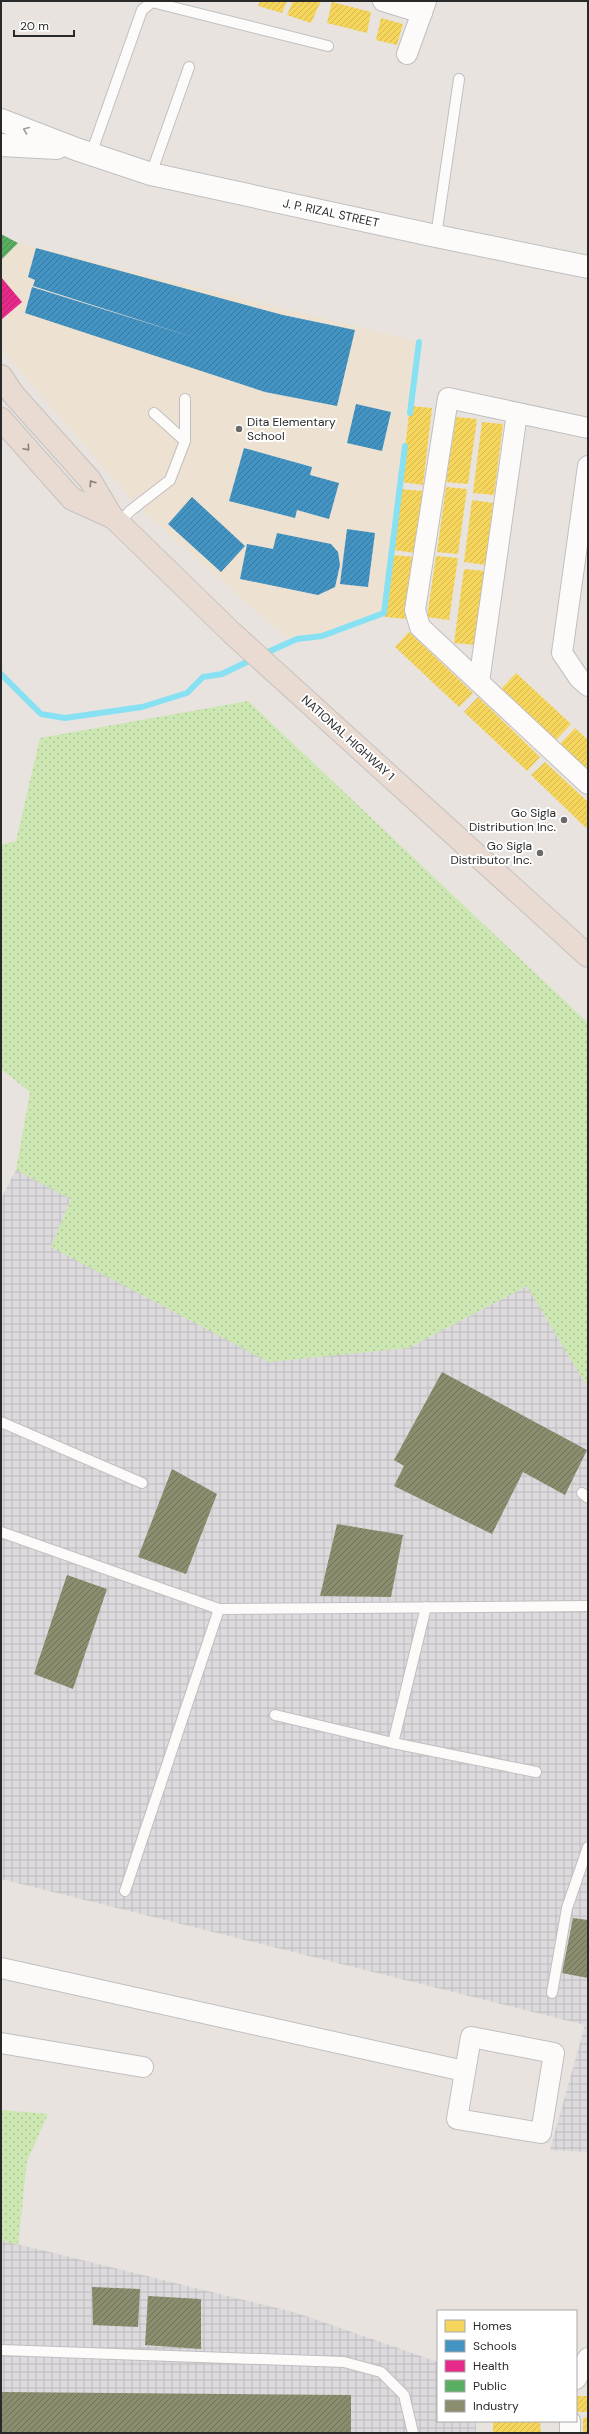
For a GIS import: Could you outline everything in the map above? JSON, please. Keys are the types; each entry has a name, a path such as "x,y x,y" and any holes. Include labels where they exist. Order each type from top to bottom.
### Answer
{"highway":[{"name":"NATIONAL HIGHWAY 1","path":"1,376 13,394 90,480 115,520 232,633 588,956"},
{"name":"NATIONAL HIGHWAY 1","path":"1,418 72,499 115,520"}],"main road":[{"name":"J. P. RIZAL STREET","path":"1,120 151,174 436,236 588,267"},
{"name":"J. P. RIZAL STREET","path":"1,145 84,151"}],"street":[{"path":"383,1 424,7 407,54"},
{"path":"588,428 448,398 415,610 420,627 588,784"},
{"path":"479,682 517,413"},
{"path":"588,466 562,652 579,678 588,686"},
{"path":"1,1968 464,2072"},
{"path":"471,2037 554,2053 541,2133 457,2119 464,2072 471,2037"},
{"path":"1,2043 143,2066"},
{"path":"577,2377 588,2358"},
{"path":"570,2422 570,2433"}],"lane":[{"path":"84,151 142,10 152,2 328,46"},
{"path":"151,174 189,67"},
{"path":"436,236 459,79"},
{"path":"115,520 170,480 185,441 185,399"},
{"path":"154,413 185,441"},
{"path":"1,1422 142,1483"},
{"path":"1,1532 219,1609 588,1606"},
{"path":"393,1744 426,1607"},
{"path":"125,1891 219,1609"},
{"path":"275,1715 393,1744 536,1772"},
{"path":"552,1992 567,1908 588,1847"},
{"path":"1,2350 344,2362 381,2372 385,2376 404,2396 413,2433"}],"shaded area":[{"name":"Dita Elementary School","path":"18,243 419,342 384,613 322,636 286,637 137,506 4,352 1,341 1,320 22,302 1,277 1,260"},
{"path":"16,1170 71,1198 51,1247 408,1348 527,1286 588,1388 588,2152 550,2150 585,2025 1,1879 1,1199"},
{"path":"1,2240 297,2313 437,2362 437,2422 476,2422 476,2433 1,2433"}],"green space":[{"path":"248,701 588,1023 588,1388 527,1286 408,1348 269,1362 51,1247 71,1199 16,1170 30,1092 1,1069 1,845 16,841 40,738"},
{"path":"1,2110 48,2114 27,2161 18,2245 1,2240"}],"building: Homes":[{"path":"260,1 287,1 282,13 258,6"},
{"path":"293,1 321,1 311,23 287,15"},
{"path":"332,2 371,12 367,33 327,23"},
{"path":"381,18 403,24 397,45 376,40"},
{"path":"410,406 432,408 423,485 401,482"},
{"path":"456,417 477,419 468,484 446,482"},
{"path":"482,422 503,424 494,495 473,493"},
{"path":"446,487 467,489 458,554 437,552"},
{"path":"400,489 423,491 415,553 393,550"},
{"path":"472,500 493,503 486,565 464,562"},
{"path":"393,555 415,557 408,619 385,617"},
{"path":"436,556 458,558 449,620 427,617"},
{"path":"464,569 485,571 476,645 454,643"},
{"path":"409,632 473,693 459,707 395,647"},
{"path":"516,673 571,724 556,740 501,689"},
{"path":"478,697 540,757 527,771 464,712"},
{"path":"575,728 588,740 588,770 560,744"},
{"path":"545,762 588,802 588,826 586,828 531,775"},
{"path":"577,2396 588,2396 588,2412 577,2412"},
{"path":"588,2417 588,2433 583,2433 583,2418"},
{"path":"493,2422 540,2422 541,2433 493,2433"}],"building: Schools":[{"path":"36,248 283,315 355,330 337,406 265,392 25,313 32,287 199,339 33,286 35,280 28,277"},
{"path":"356,404 391,412 382,451 347,443"},
{"path":"244,448 312,467 310,475 339,483 329,519 297,510 295,518 229,501"},
{"path":"192,497 245,546 221,572 168,524"},
{"path":"347,529 375,533 368,587 340,584"},
{"path":"277,533 331,544 338,552 340,565 335,587 318,595 240,579 247,544 273,549"}],"building: Health":[{"path":"1,277 22,302 1,320"}],"building: Public":[{"path":"1,234 18,243 1,260"}],"building: Industry":[{"path":"442,1372 587,1450 565,1495 523,1472 492,1534 394,1486 404,1466 394,1460"},
{"path":"172,1469 217,1494 186,1574 138,1557"},
{"path":"337,1524 403,1535 391,1597 320,1596"},
{"path":"67,1575 107,1589 73,1689 34,1674"},
{"path":"573,1918 588,1920 588,1978 562,1973"},
{"path":"92,2287 140,2289 138,2327 93,2325"},
{"path":"148,2296 201,2299 201,2349 145,2345"},
{"path":"1,2392 351,2395 351,2433 1,2433"}],"waterway":[{"path":"410,413 419,342"},
{"path":"261,655 297,639 322,636 384,613 405,446"},
{"path":"1,674 41,714 65,718 142,707 187,693 203,677 222,674 253,659"}],"place":[{"name":"Dita Elementary School","path":"239,429"},
{"name":"Go Sigla Distribution Inc.","path":"564,820"},
{"name":"Go Sigla Distributor Inc.","path":"540,853"}]}
